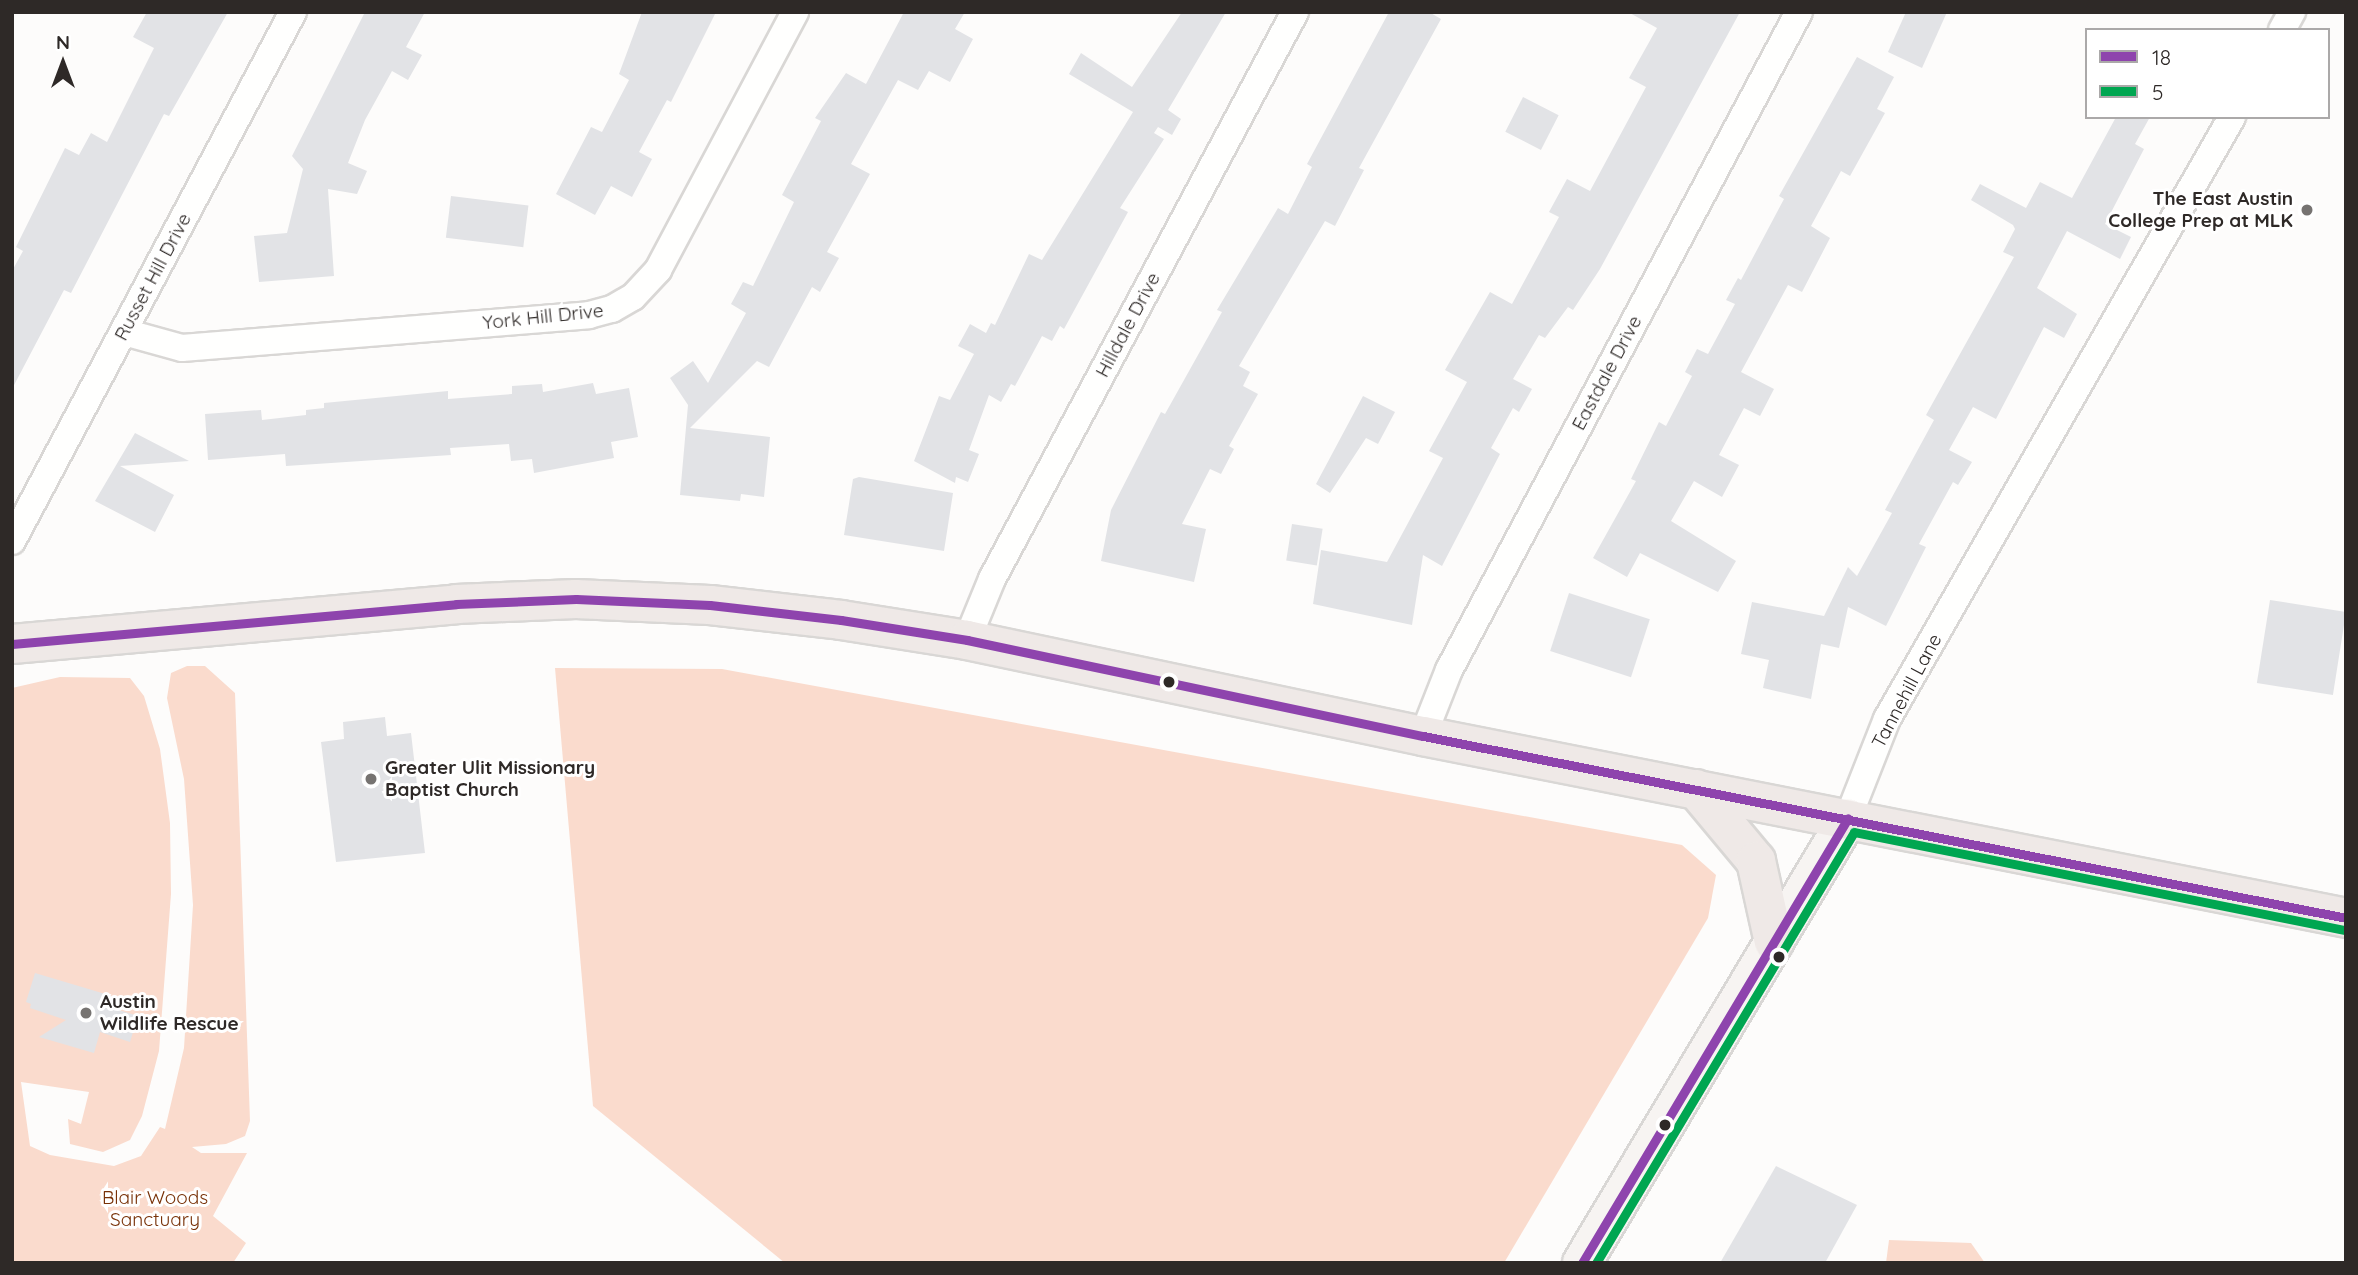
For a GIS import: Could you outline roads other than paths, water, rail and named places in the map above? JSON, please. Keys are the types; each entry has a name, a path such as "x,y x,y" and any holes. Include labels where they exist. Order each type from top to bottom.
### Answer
{"main road":[{"path":"12,644 456,604 576,599 710,605 967,640 1423,736 2346,918"},
{"path":"1696,789 1756,861 1774,942"}],"street":[{"name":"Russet Hill Drive","path":"12,541 293,12"},
{"name":"York Hill Drive","path":"124,332 181,348 575,317 612,309 633,297 658,270 795,12"},
{"name":"Hilldale Drive","path":"967,640 992,579 1295,12"},
{"name":"Eastdale Drive","path":"1423,736 1449,670 1799,12"},
{"path":"2283,28 2292,12"},
{"name":"Tannehill Lane","path":"1582,1263 1848,818 1887,719 2231,119"}],"place":[{"name":"The East Austin College Prep at MLK","path":"2307,210"},
{"name":"Greater Ulit Missionary Baptist Church","path":"371,779"},
{"name":"Austin Wildlife Rescue","path":"86,1013"}],"park label":[{"name":"Blair Woods Sanctuary","path":"155,1209"}]}
